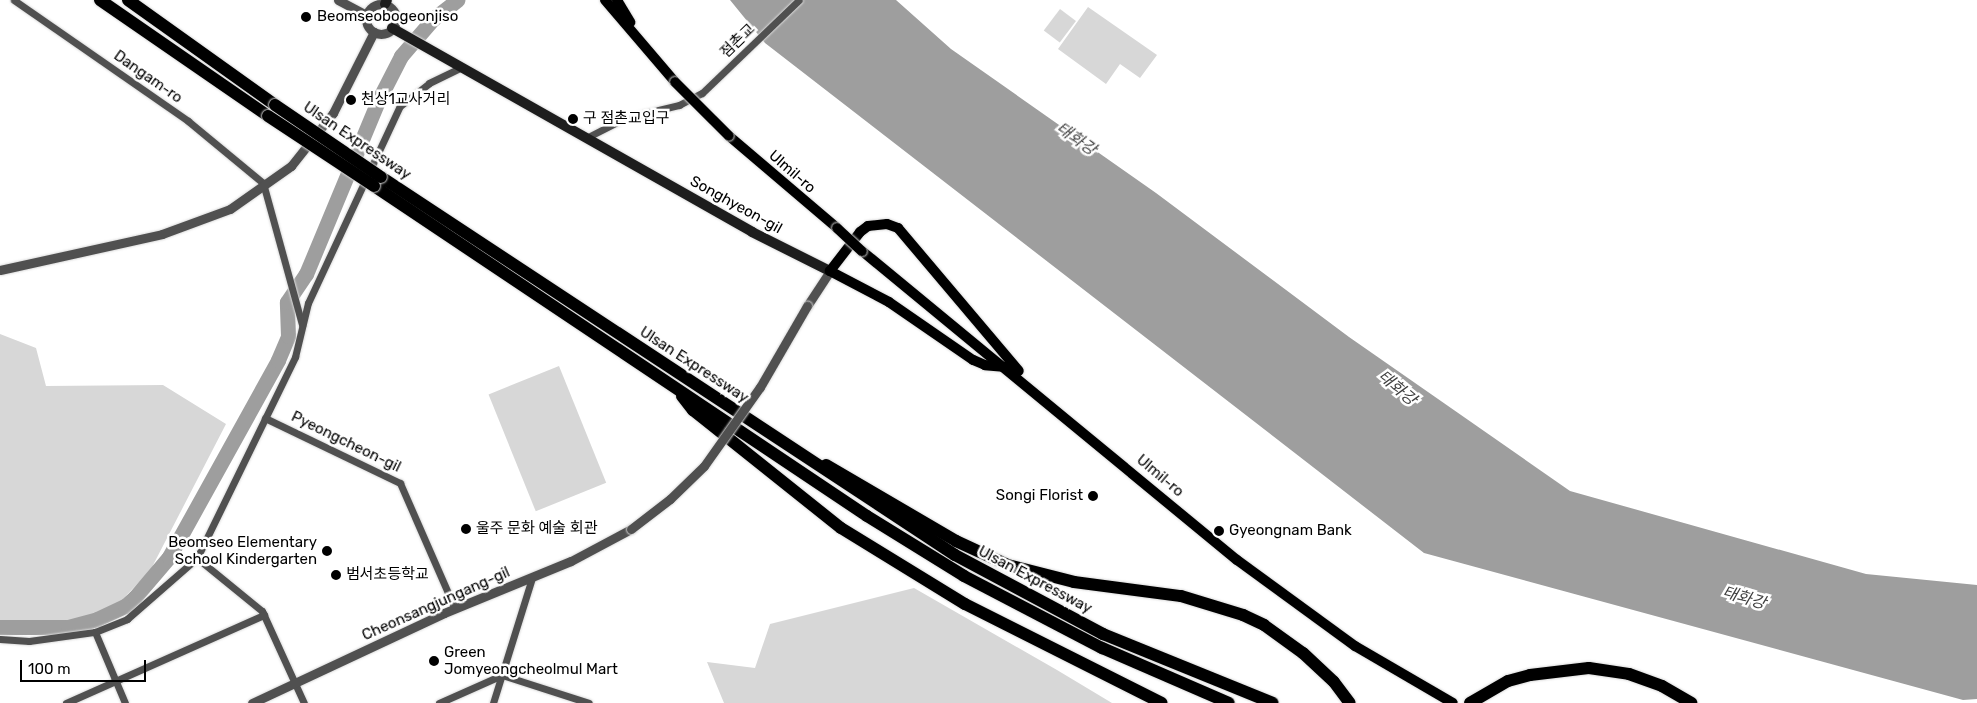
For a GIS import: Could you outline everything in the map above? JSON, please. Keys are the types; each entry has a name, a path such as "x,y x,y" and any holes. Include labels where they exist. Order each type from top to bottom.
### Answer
{"highway":[{"name":"Ulsan Expressway","path":"100,0 956,555 1054,610 1103,634 1273,703"},
{"name":"Ulsan Expressway","path":"128,0 272,111"},
{"name":"Ulsan Expressway","path":"378,181 674,387 867,516 1000,597 1118,656 1229,703"},
{"path":"674,387 693,410 840,528 965,604 1162,703"},
{"path":"812,462 832,466 956,541 1008,565 1074,582 1181,596 1224,608 1264,625 1303,653 1334,682 1350,703"},
{"path":"1470,703 1515,679 1552,671 1589,668 1629,674 1662,686 1691,703"}],"main road":[{"path":"597,0 642,45"},
{"path":"605,0 642,45"},
{"path":"617,0 642,45"},
{"path":"392,28 588,137"},
{"name":"Ulmil-ro","path":"642,45 675,82 729,136 862,251 1036,391 1237,560 1355,646 1453,703"},
{"name":"Songhyeon-gil","path":"588,137 752,232 830,271"},
{"path":"1006,368 993,367 973,360 889,302 830,271 860,232 868,226 887,224 898,228 1036,391"}],"street":[{"name":"Dangam-ro","path":"14,0 188,121 263,183"},
{"path":"338,0 366,15"},
{"name":"점촌교","path":"588,137 625,118 679,105 702,93 718,80 799,0"},
{"path":"386,2 395,14 392,28 384,33 374,32 367,25 366,15 372,7 386,2"},
{"path":"0,270 114,246 197,222 230,209 263,183 291,166 333,113 374,32"},
{"path":"0,639 29,642 95,632 126,618 197,558 295,357 308,303 400,106 413,93 462,67"},
{"path":"263,183 299,308 303,330"},
{"name":"Cheonsangjungang-gil","path":"252,703 455,609 590,553 631,529 670,499 704,466 760,387 806,306 830,271"},
{"name":"Pyeongcheon-gil","path":"265,418 400,483 455,609"},
{"path":"197,558 264,615 304,703"},
{"path":"493,703 532,578"},
{"path":"66,703 264,615"},
{"path":"95,632 125,703"},
{"path":"439,703 502,675 590,703"}],"shaded area":[{"path":"1088,7 1157,55 1140,78 1120,64 1106,84 1058,49"},
{"path":"1060,9 1076,21 1060,43 1044,31"},
{"path":"0,334 36,348 46,386 163,385 226,424 150,571 111,611 53,626 0,623"},
{"path":"559,366 606,483 536,511 489,394"},
{"path":"914,588 1112,703 724,703 707,662 755,668 770,624"}],"water":[{"name":"태화강","path":"730,0 896,0 951,49 1156,193 1349,337 1570,491 1866,574 1977,585 1977,699 1963,700 1424,553 765,43"}],"waterway":[{"path":"0,627 68,627 97,619 125,606 169,557 278,360 288,336 287,302 306,274 378,101 401,56 433,19 457,0"}],"place":[{"name":"Beomseobogeonjiso","path":"306,17"},
{"name":"천상1교사거리","path":"351,100"},
{"name":"구 점촌교입구","path":"573,119"},
{"name":"Songi Florist","path":"1093,496"},
{"name":"울주 문화 예술 회관","path":"466,529"},
{"name":"Gyeongnam Bank","path":"1219,531"},
{"name":"Beomseo Elementary School Kindergarten","path":"327,551"},
{"name":"범서초등학교","path":"336,575"},
{"name":"Green Jomyeongcheolmul Mart","path":"434,661"}]}
